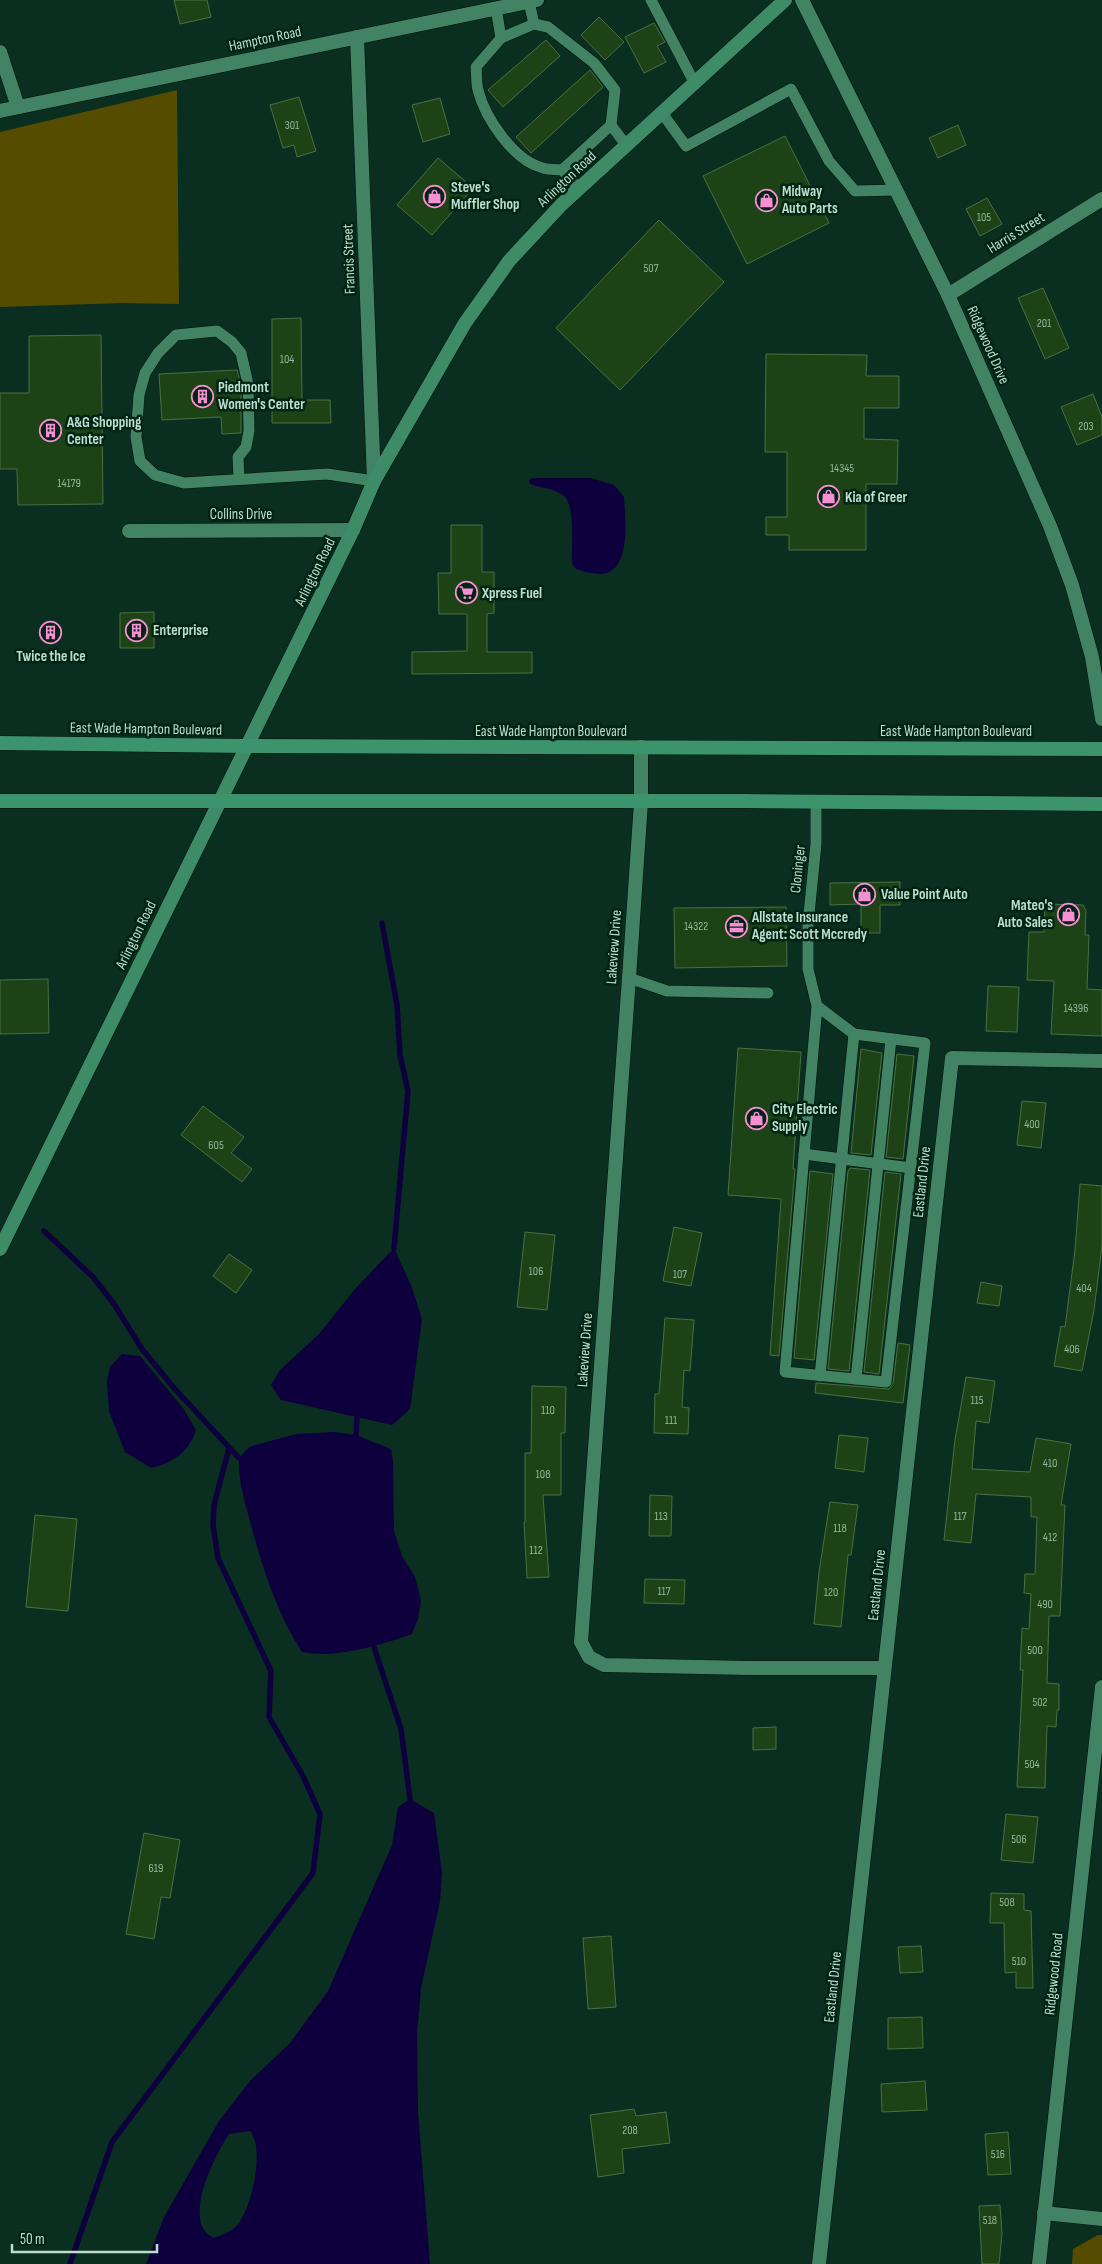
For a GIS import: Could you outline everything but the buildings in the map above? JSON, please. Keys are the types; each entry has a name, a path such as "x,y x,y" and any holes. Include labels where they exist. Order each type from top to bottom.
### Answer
{"main road":[{"name":"Arlington Road","path":"0,1249 354,530 374,480 465,323 486,291 534,232 579,188 785,0"},
{"name":"East Wade Hampton Boulevard","path":"0,743 247,746 1102,749"},
{"path":"0,801 816,801 1102,804"}],"street":[{"name":"Ridgewood Drive","path":"802,0 948,295 1019,452 1072,585 1092,657 1102,718"},
{"name":"Hampton Road","path":"0,111 533,1"},
{"name":"Francis Street","path":"357,37 374,480"},
{"path":"0,52 18,107"},
{"name":"Harris Street","path":"948,295 1102,199"},
{"name":"Collins Drive","path":"129,531 354,530"},
{"name":"Lakeview Drive","path":"641,746 641,802 629,978 580,1633 584,1650 589,1657 604,1665 884,1668"},
{"name":"Eastland Drive","path":"819,2264 952,1058 1102,1061"},
{"name":"Ridgewood Road","path":"1039,2264 1102,1687"},
{"path":"1044,2213 1102,2219"}],"lane":[{"path":"651,0 663,10 694,82"},
{"path":"533,1 534,24"},
{"path":"496,8 500,38"},
{"path":"562,170 611,125 615,90 594,63 548,27 534,24 500,38 476,67 478,90 490,117 503,138 524,159 542,168 562,170 579,188"},
{"path":"662,112 686,146 791,89 829,161 855,191 896,190"},
{"path":"611,125 626,145"},
{"path":"238,478 238,457 246,447 249,432 248,384 241,353 232,342 216,331 176,335 158,353 145,373 139,395 136,437 140,461 155,475 184,484 238,478 327,474 374,480"},
{"name":"Cloninger","path":"816,801 816,844 808,924 808,969 817,1006 785,1372 820,1376"},
{"path":"629,978 667,991 768,993"},
{"path":"817,1006 854,1034 925,1043 886,1382 820,1376 854,1034"},
{"path":"856,1379 891,1039"},
{"path":"804,1154 911,1168"}],"shaded area":[{"path":"177,90 179,304 123,303 0,307 0,132"},
{"path":"533,478 591,478 614,485 624,497 625,527 623,550 615,568 607,573 599,574 576,569 572,563 572,526 570,507 567,500 563,495 555,491 530,484 529,480"},
{"path":"394,1248 411,1285 422,1319 410,1409 392,1425 281,1400 271,1385 280,1370 319,1334 355,1289"},
{"path":"122,1354 140,1356 183,1408 196,1430 189,1445 179,1455 159,1466 151,1468 125,1452 109,1411 107,1381 110,1367"},
{"path":"334,1432 356,1435 391,1449 393,1461 394,1531 402,1556 415,1577 421,1601 418,1619 412,1634 358,1650 315,1654 302,1652 278,1607 244,1500 239,1458 249,1447 296,1434"},
{"path":"410,1799 434,1813 442,1873 440,1901 421,1988 417,2034 418,2112 430,2264 146,2264 164,2217 219,2121 250,2081 290,2043 328,1991 392,1845 398,1807","holes":["250,2131 256,2150 255,2178 248,2205 236,2227 214,2238 204,2230 200,2218 200,2204 209,2172 229,2134"]},
{"path":"1098,2235 1102,2235 1102,2264 1072,2264 1073,2249"}],"waterway":[{"path":"382,923 397,1005 400,1055 408,1091 394,1248"},
{"path":"44,1231 93,1277 114,1304 142,1349 174,1388 239,1458"},
{"path":"356,1435 357,1418"},
{"path":"70,2264 112,2142 313,1873 320,1814 303,1776 269,1717 271,1671 218,1558 213,1525 214,1505 229,1448"},
{"path":"374,1647 401,1729 410,1799"}],"place":[{"name":"Steve's Muffler Shop","path":"435,196"},
{"name":"Midway Auto Parts","path":"766,200"},
{"name":"Piedmont Women's Center","path":"202,396"},
{"name":"A&G Shopping Center","path":"51,431"},
{"name":"Kia of Greer","path":"829,497"},
{"name":"Xpress Fuel","path":"466,593"},
{"name":"Enterprise","path":"137,630"},
{"name":"Twice the Ice","path":"51,633"},
{"name":"Value Point Auto","path":"865,894"},
{"name":"Mateo's Auto Sales","path":"1069,914"},
{"name":"Allstate Insurance Agent: Scott Mccredy","path":"736,926"},
{"name":"City Electric Supply","path":"756,1118"}]}
